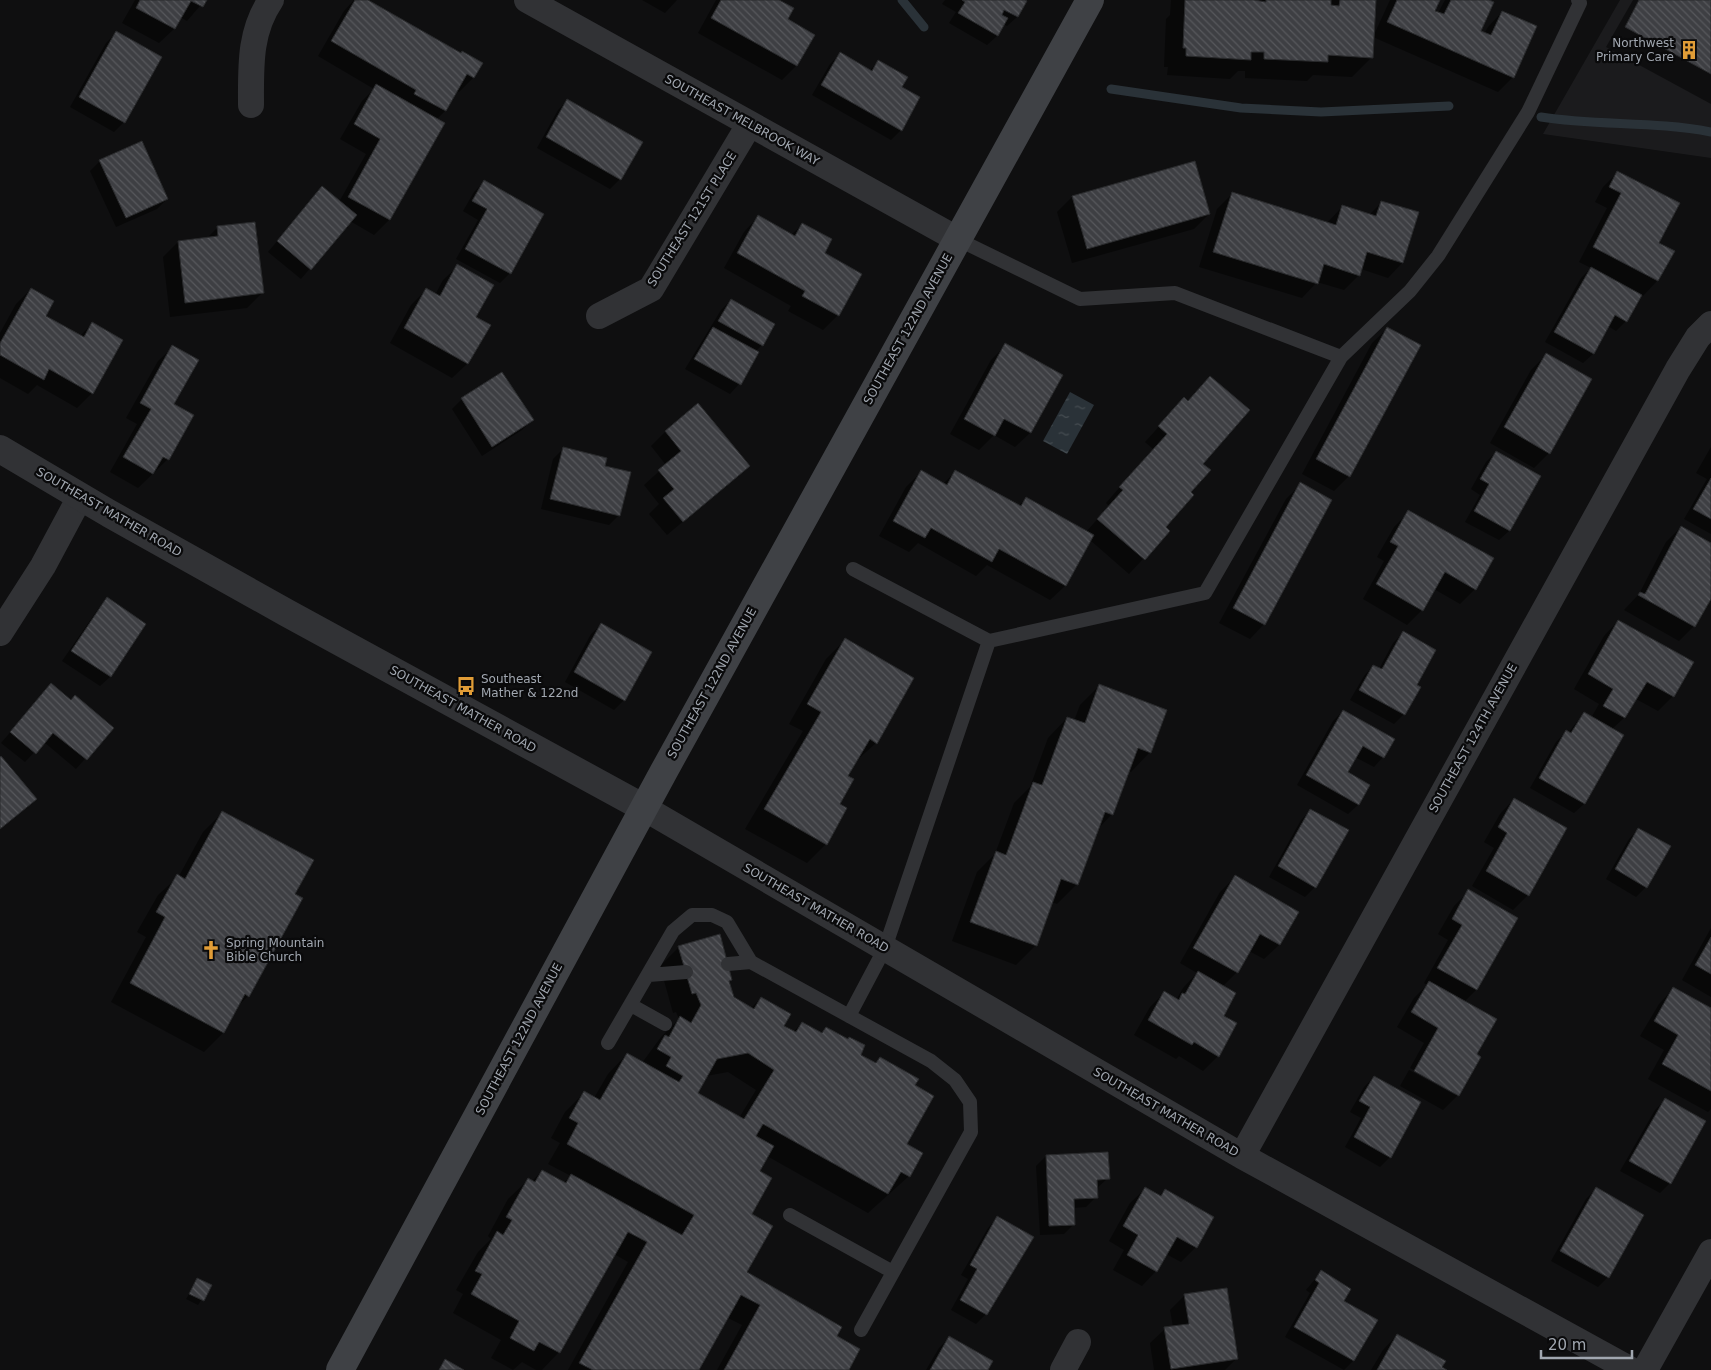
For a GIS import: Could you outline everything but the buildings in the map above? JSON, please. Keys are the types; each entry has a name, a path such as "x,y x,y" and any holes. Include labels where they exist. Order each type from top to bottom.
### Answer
{"main road":[{"name":"SOUTHEAST 122ND AVENUE","path":"340,1370 644,808 1090,0"}],"street":[{"path":"251,106 251,48 264,9 271,0"},
{"name":"SOUTHEAST MELBROOK WAY","path":"526,0 749,125 958,238"},
{"name":"SOUTHEAST 121ST PLACE","path":"598,316 651,288 749,125"},
{"name":"SOUTHEAST 124TH AVENUE","path":"1242,1156 1678,369 1698,337 1711,324"},
{"name":"SOUTHEAST MATHER ROAD","path":"0,449 80,497 279,609 644,808 1242,1156 1631,1370"},
{"path":"0,634 43,566 80,497"},
{"path":"1645,1370 1711,1252"},
{"path":"1063,1370 1078,1342"}],"lane":[{"path":"853,568 989,642 1205,593 1341,357 1410,291 1438,256 1528,112 1580,3 1578,0"},
{"path":"958,238 1080,299 1175,293 1341,357"},
{"path":"849,1016 885,948 989,642"},
{"path":"608,1043 673,931 692,915 712,915 726,922 751,962 931,1061 955,1080 970,1102 971,1132 861,1330"},
{"path":"728,964 751,962"},
{"path":"649,975 686,972"},
{"path":"630,1005 665,1024"},
{"path":"790,1215 893,1272"}],"shaded area":[{"path":"1620,0 1711,0 1711,158 1543,134"}],"water":[{"path":"1070,392 1094,405 1067,454 1043,441"}],"waterway":[{"path":"902,0 924,27"},
{"path":"1111,89 1241,108 1321,112 1449,106"},
{"path":"1541,117 1583,122 1669,126 1711,132"}],"place":[{"name":"Northwest Primary Care","path":"1689,50"},
{"name":"Southeast Mather & 122nd","path":"466,686"},
{"name":"Spring Mountain Bible Church","path":"211,950"}]}
